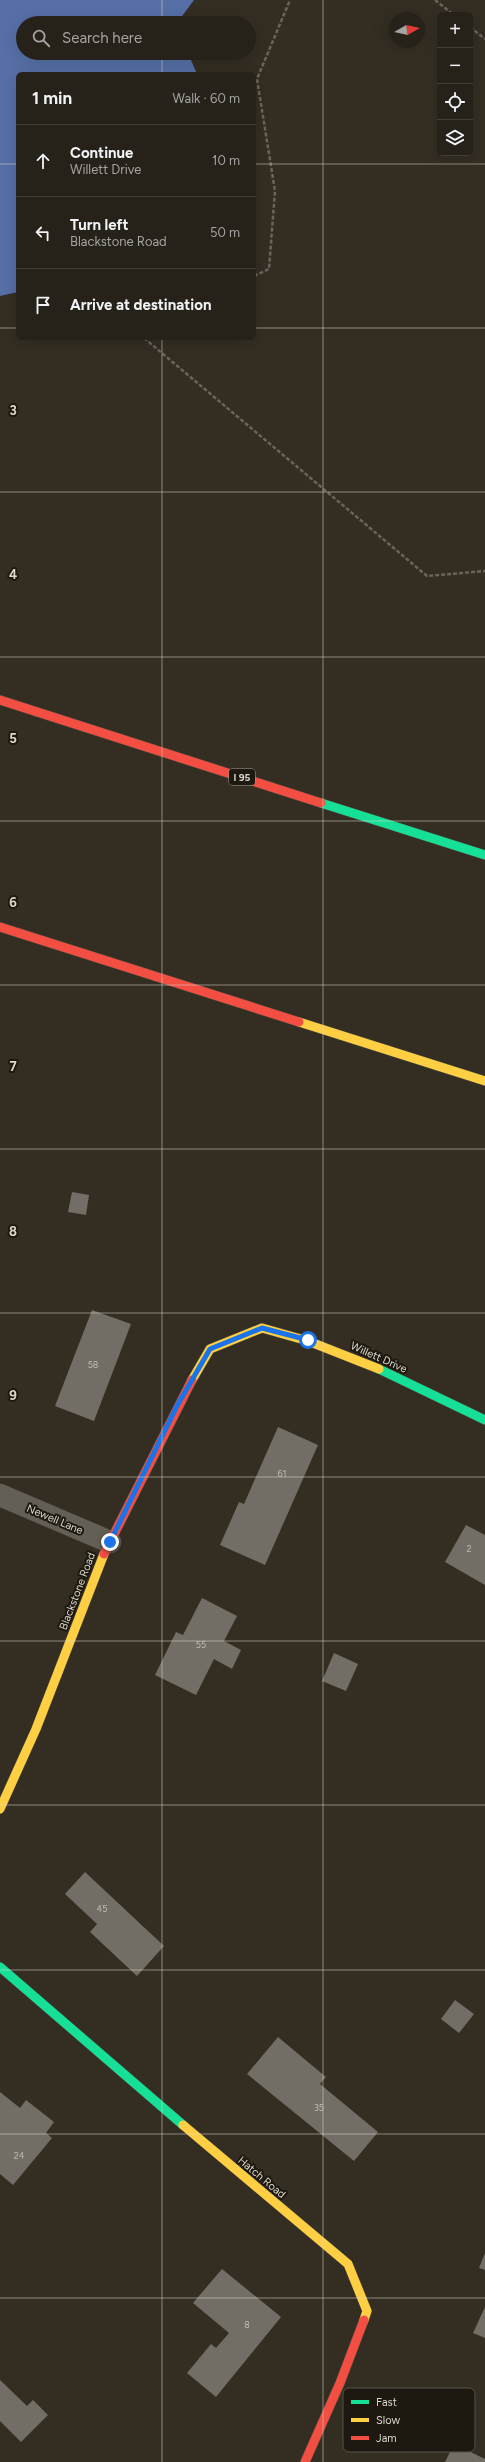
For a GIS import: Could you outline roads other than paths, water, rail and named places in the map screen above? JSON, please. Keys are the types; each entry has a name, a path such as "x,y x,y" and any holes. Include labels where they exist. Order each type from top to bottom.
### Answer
{"main road":[{"name":"I 95","path":"0,700 485,855"},
{"path":"0,927 485,1081"},
{"name":"Willett Drive","path":"259,1330 262,1328 308,1340 381,1370 485,1420"},
{"name":"Blackstone Road","path":"0,1809 36,1729 102,1558 178,1404 210,1349 259,1330"},
{"name":"Hatch Road","path":"0,1967 150,2098 348,2264 367,2311 340,2383 305,2462"}],"street":[{"name":"Newell Lane","path":"0,1495 110,1542"}],"water":[{"path":"0,0 194,0 182,16 16,16 16,60 191,60 196,72 16,72 16,292 0,296"}]}
